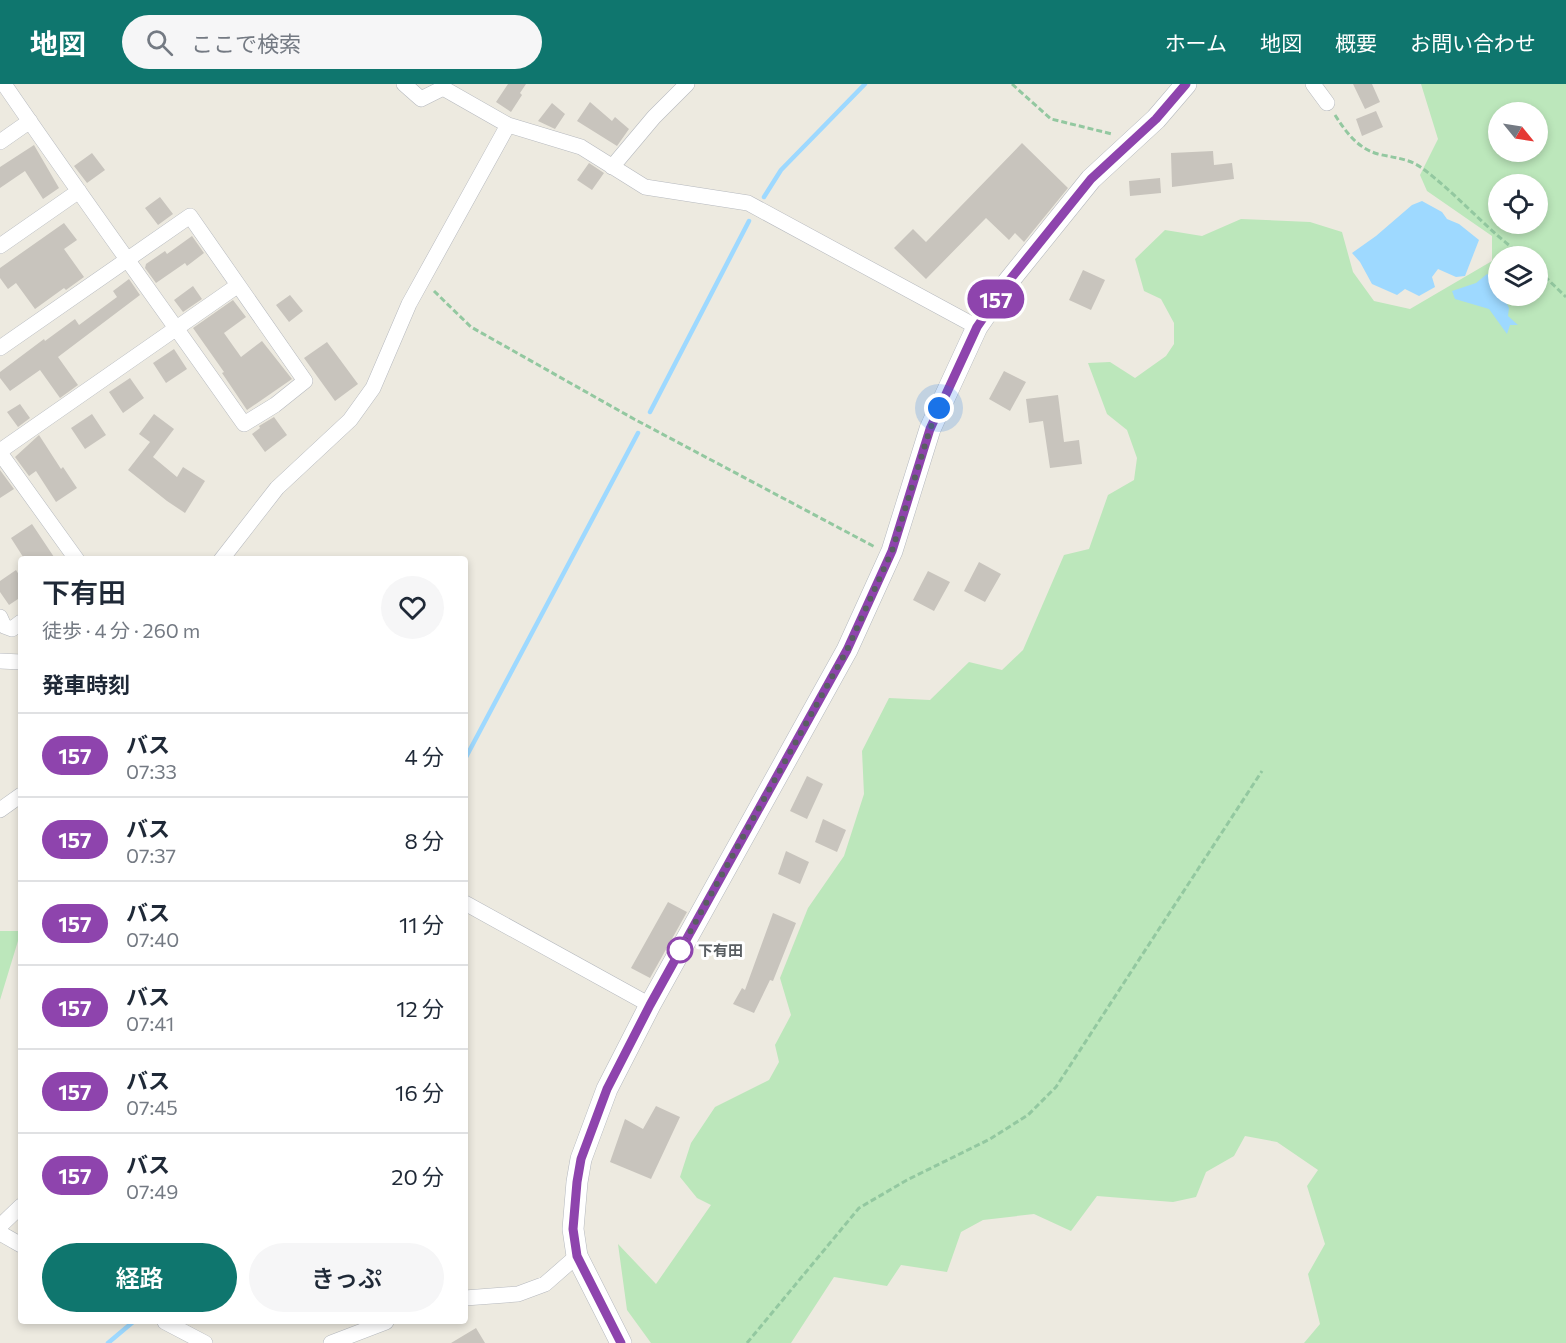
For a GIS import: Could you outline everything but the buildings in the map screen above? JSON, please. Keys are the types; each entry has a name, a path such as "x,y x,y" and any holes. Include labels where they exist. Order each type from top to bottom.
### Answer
{"main road":[{"path":"621,1343 577,1256 573,1229 581,1159 607,1089 650,1005 847,650 892,551 930,429 977,327 1048,230 1091,179 1156,119 1186,84"}],"street":[{"path":"0,348 128,259 190,216 305,381 275,405 244,424 178,329 128,259 79,191 4,84"},
{"path":"404,84 421,99 443,88 508,125 581,147 645,187 748,203 977,327"},
{"path":"612,167 654,117 687,84"},
{"path":"1313,84 1327,103"},
{"path":"0,142 30,121"},
{"path":"224,556 277,488 350,420 373,388 409,304 508,125"},
{"path":"0,246 79,191"},
{"path":"74,556 0,452 237,286"},
{"path":"0,617 4,626 12,629 18,624"},
{"path":"0,660 18,662"},
{"path":"0,810 18,797"},
{"path":"468,905 650,1005"},
{"path":"0,1226 18,1209"},
{"path":"0,1233 18,1243"},
{"path":"468,1298 518,1294 545,1284 577,1256"},
{"path":"169,1324 205,1343"},
{"path":"331,1343 381,1324"}],"path":[{"path":"1012,84 1051,119 1116,135 1125,148"},
{"path":"1327,103 1351,139 1376,153 1408,160 1420,167 1467,204 1509,246"},
{"path":"423,280 471,327 634,419 878,548 892,551"},
{"path":"1548,280 1566,297"},
{"path":"747,1343 859,1208 907,1180 990,1139 1028,1115 1056,1087 1262,771"}],"green space":[{"path":"1421,84 1566,84 1566,1343 1304,1343 1320,1324 1308,1274 1325,1244 1307,1186 1318,1170 1277,1142 1245,1136 1234,1156 1206,1172 1196,1197 1173,1202 1097,1196 1071,1231 1034,1214 983,1220 961,1232 947,1272 901,1265 887,1286 834,1277 791,1343 651,1343 627,1310 618,1244 656,1284 711,1205 697,1198 680,1177 691,1143 715,1107 769,1080 779,1062 775,1045 791,1015 780,978 808,908 844,856 864,794 862,751 889,698 930,700 969,662 1002,670 1023,650 1064,555 1089,549 1108,495 1134,480 1137,458 1127,430 1107,414 1088,363 1110,362 1135,378 1166,356 1174,344 1174,323 1161,299 1144,291 1135,259 1165,230 1202,236 1241,219 1310,222 1342,232 1353,272 1374,301 1410,309 1488,263 1488,306 1548,306 1548,246 1492,246 1492,236 1489,234 1548,234 1548,174 1488,174 1488,233 1427,191 1420,175 1438,139"},
{"path":"0,931 18,931 18,941 0,1000"}],"water":[{"path":"1422,201 1442,212 1447,219 1459,224 1479,240 1465,276 1456,277 1438,269 1432,277 1435,287 1419,296 1405,289 1397,295 1372,284 1360,262 1352,253 1412,205"},
{"path":"1488,275 1488,306 1508,306 1508,316 1518,325 1510,325 1507,334 1489,309 1455,299 1452,291 1476,283"}],"waterway":[{"path":"764,197 781,170 865,84"},
{"path":"650,412 749,221"},
{"path":"468,753 638,433"},
{"path":"108,1343 131,1324"}],"bus line":[{"name":"157","path":"621,1343 577,1256 573,1229 581,1159 607,1089 650,1005 847,650 892,551 930,429 977,327 1041,239 1091,179 1156,119 1186,84"}],"place":[{"name":"下有田","path":"680,950"}],"route":[{"path":"680,950 847,650 892,551 930,429 939,408"}]}
